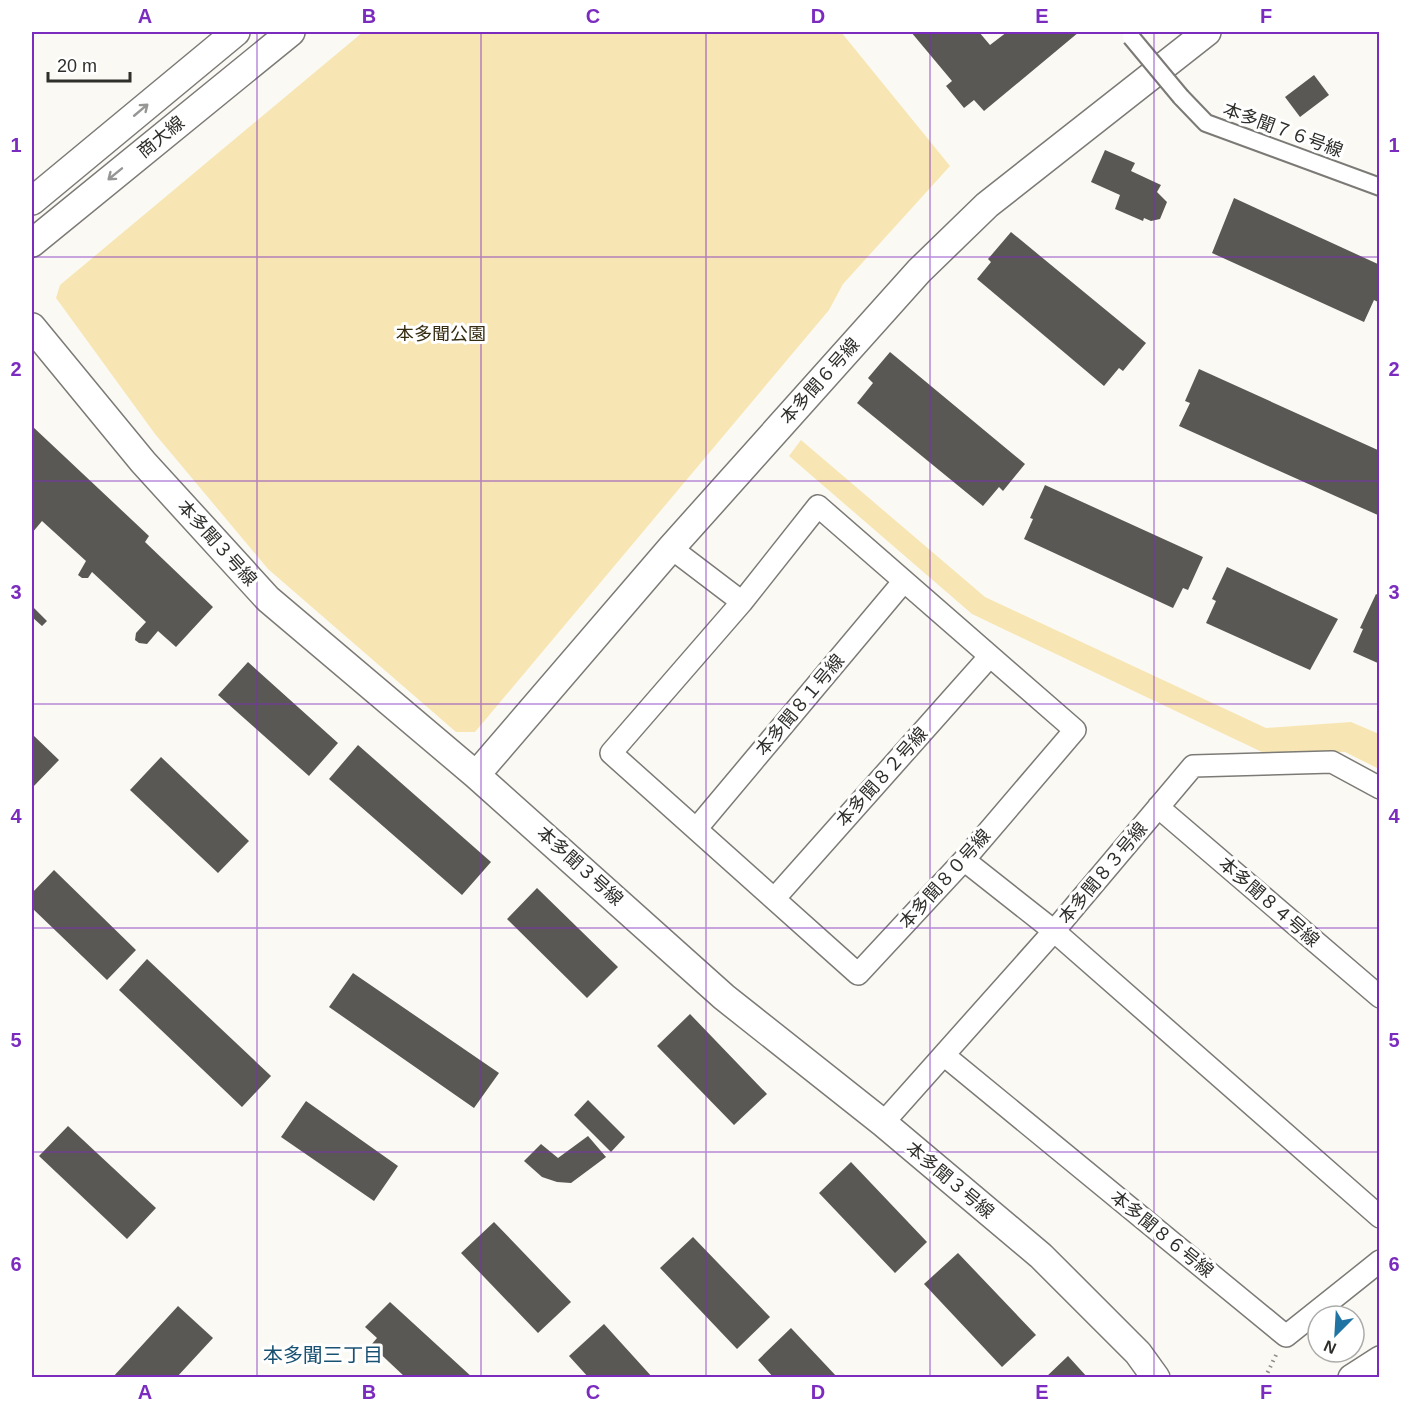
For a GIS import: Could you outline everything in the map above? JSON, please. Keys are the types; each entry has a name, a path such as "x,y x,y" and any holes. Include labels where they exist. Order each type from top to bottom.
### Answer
{"street":[{"name":"商大線","path":"32,201 236,32"},
{"name":"商大線","path":"32,243 291,32"},
{"name":"本多聞６号線","path":"476,775 671,548 919,271 979,213 1031,169 1207,32"},
{"name":"本多聞７６号線","path":"1129,34 1181,98 1206,123 1380,187"},
{"name":"本多聞３号線","path":"32,327 143,462 268,599 476,775 724,997 883,1123 1041,1256 1138,1353 1156,1377"},
{"name":"本多聞８０号線","path":"818,506 904,581 1075,730 964,860 858,974 611,753 742,602 818,506"},
{"path":"671,548 742,602"},
{"name":"本多聞８１号線","path":"697,828 904,581"},
{"name":"本多聞８２号線","path":"774,899 990,656"},
{"name":"本多聞８３号線","path":"883,1123 1054,931 1193,766 1332,762 1380,788"},
{"name":"本多聞８４号線","path":"1158,807 1380,997"},
{"path":"964,860 1054,931 1380,1217"},
{"name":"本多聞８６号線","path":"945,1056 1286,1336 1380,1261"},
{"path":"1352,1377 1380,1360"}],"green space":[{"name":"本多聞公園","path":"363,32 841,32 950,166 843,284 829,310 475,732 456,732 268,569 155,434 56,298 60,285"},
{"path":"801,440 985,597 1266,728 1351,722 1379,734 1379,769 1345,752 1264,753 972,614 789,456"}],"building":[{"path":"911,32 979,32 990,45 1007,32 1079,32 984,111 974,100 964,108 946,86 952,81"},
{"path":"1314,75 1329,95 1300,117 1285,97"},
{"path":"1105,150 1135,163 1131,171 1161,185 1157,192 1167,202 1160,219 1151,221 1144,218 1143,221 1115,209 1120,195 1091,182"},
{"path":"1234,198 1380,265 1380,299 1378,302 1374,300 1364,322 1212,253"},
{"path":"1011,232 1146,343 1123,371 1119,368 1104,386 977,279 991,262 988,259"},
{"path":"890,352 1025,464 1003,491 999,487 983,506 857,403 873,383 868,378"},
{"path":"1199,369 1380,451 1380,516 1179,426 1190,403 1185,401"},
{"path":"32,426 149,536 145,542 213,607 176,647 158,631 147,644 135,640 136,633 146,622 92,572 88,578 78,575 86,561 42,521 32,533"},
{"path":"1045,485 1203,557 1188,590 1183,588 1173,608 1024,539 1033,519 1030,518"},
{"path":"1227,567 1338,619 1310,670 1206,623 1216,601 1212,599"},
{"path":"1376,594 1380,596 1380,664 1353,652 1363,629 1360,628"},
{"path":"32,606 47,621 42,626 32,617"},
{"path":"248,662 338,743 309,776 218,695"},
{"path":"32,734 59,760 32,788"},
{"path":"358,745 491,862 462,895 329,779"},
{"path":"161,757 249,841 218,873 130,790"},
{"path":"54,870 136,950 107,980 32,908 32,893"},
{"path":"537,888 618,967 587,998 507,919"},
{"path":"147,959 271,1076 242,1107 119,990"},
{"path":"353,973 499,1073 474,1108 329,1007"},
{"path":"690,1014 767,1094 734,1125 657,1046"},
{"path":"588,1100 625,1137 611,1152 574,1115"},
{"path":"306,1101 398,1166 374,1201 281,1137"},
{"path":"68,1126 156,1208 127,1239 39,1156"},
{"path":"588,1136 606,1157 571,1183 557,1182 542,1177 524,1161 541,1144 558,1158"},
{"path":"851,1162 927,1242 895,1273 819,1193"},
{"path":"494,1222 571,1302 538,1333 461,1253"},
{"path":"693,1237 770,1317 737,1349 660,1268"},
{"path":"958,1253 1036,1335 1002,1367 924,1284"},
{"path":"390,1302 473,1378 406,1378 371,1345 377,1338 365,1327"},
{"path":"178,1306 213,1338 176,1378 112,1378"},
{"path":"604,1324 653,1378 589,1378 569,1356"},
{"path":"791,1328 838,1378 774,1378 758,1360"},
{"path":"1068,1356 1088,1378 1045,1378"}],"district":[{"name":"本多聞三丁目","path":"323,1355"}]}
